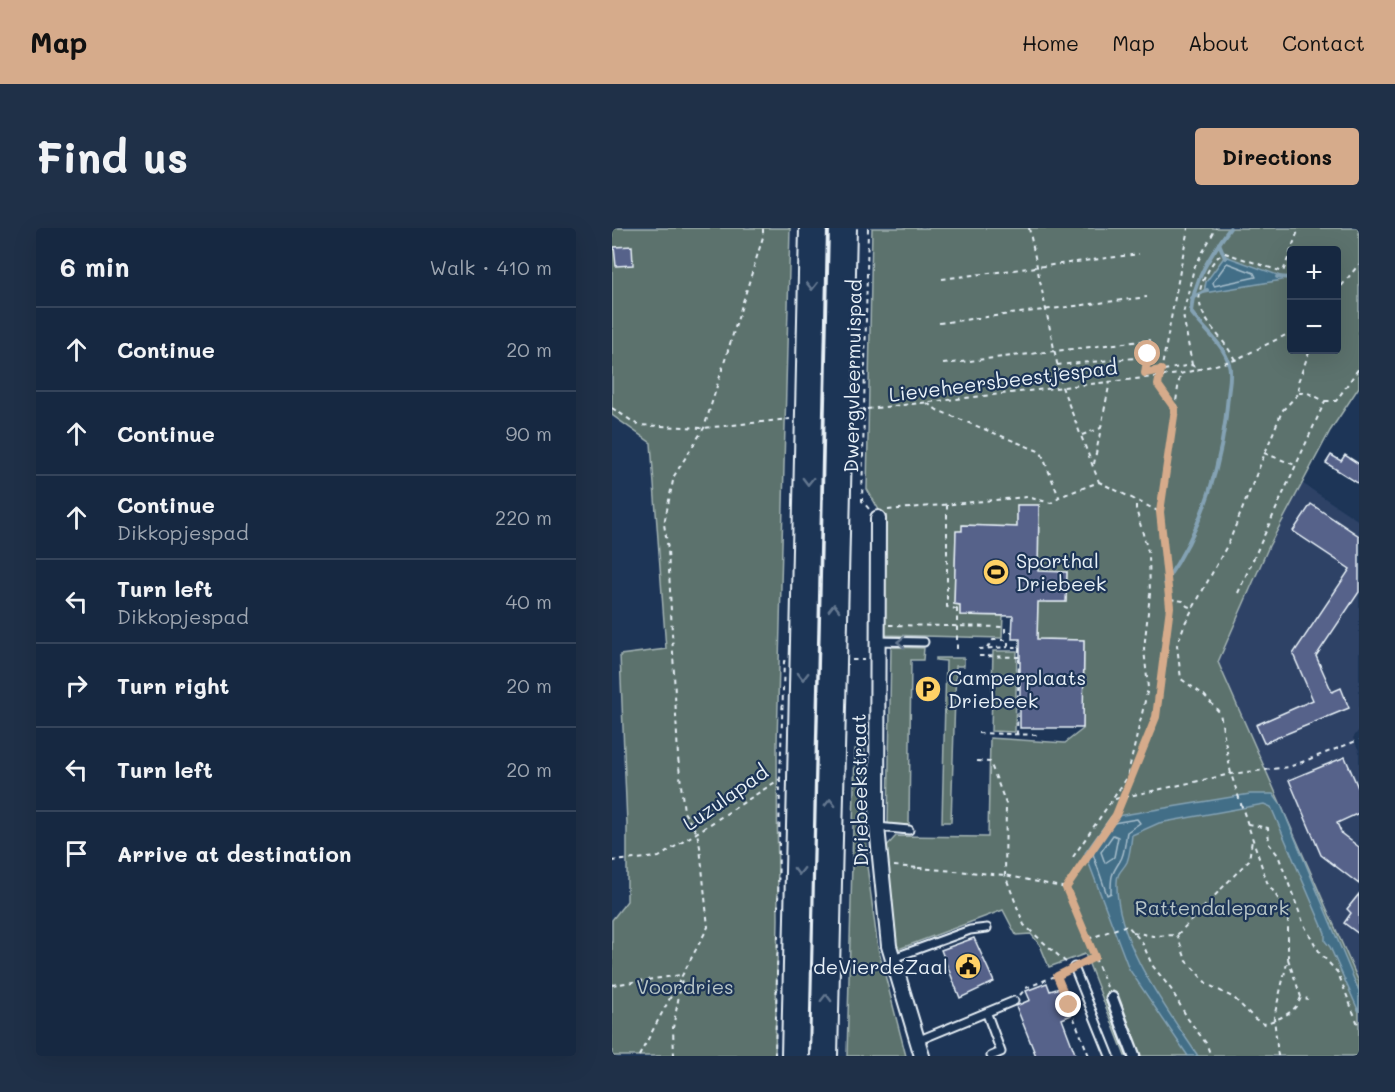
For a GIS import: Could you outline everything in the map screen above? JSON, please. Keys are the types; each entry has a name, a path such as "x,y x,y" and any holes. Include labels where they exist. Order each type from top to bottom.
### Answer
{"highway":[{"path":"795,1056 813,228"},
{"path":"824,1056 843,228"}],"street":[{"name":"Driebeekstraat","path":"878,518 877,828 879,865 893,958 922,1056"},
{"path":"1112,998 1134,1056"}],"lane":[{"path":"878,642 924,642"},
{"path":"877,828 909,830"},
{"path":"893,958 970,930 987,928"},
{"path":"1074,967 1110,1056"},
{"path":"917,1041 1014,1001"},
{"path":"987,1014 1001,1052 991,1056"}],"path":[{"path":"639,1056 708,927 697,833 684,812 678,757 668,549 664,524 674,476 704,428 763,237 763,228"},
{"name":"Dwergvleermuispad","path":"868,228 866,410 862,501 878,518"},
{"path":"1029,228 1062,387 1099,482 1160,514"},
{"path":"1175,409 1158,385 1188,228"},
{"path":"1198,370 1192,365 1183,314 1194,268 1216,228"},
{"path":"1287,334 1234,360 1199,307 1198,293 1205,275 1218,257 1225,253 1283,272 1299,228"},
{"path":"942,279 1139,254"},
{"path":"1341,287 1359,264"},
{"path":"939,323 1147,297"},
{"path":"943,364 1150,340 1145,375 1192,365"},
{"path":"1299,393 1298,382 1308,354"},
{"path":"1057,365 1148,357"},
{"name":"Lieveheersbeestjespad","path":"866,410 1145,375 1180,374 1234,360"},
{"path":"1278,1056 1274,1020 1288,959 1288,914 1268,882 1244,813 1231,774 1220,713 1204,695 1181,679 1177,645 1193,608 1229,542 1282,411 1299,393 1308,393 1325,401 1336,401 1359,368"},
{"path":"1112,998 1066,888 1116,815 1126,796 1156,717 1170,600 1160,514 1180,374"},
{"path":"1093,465 1110,381"},
{"path":"1238,593 1325,401"},
{"path":"927,403 937,410 1041,452 1059,497"},
{"path":"612,408 638,425 704,428 782,420"},
{"path":"1082,435 1101,428"},
{"path":"1264,453 1295,465"},
{"path":"878,518 891,508 947,505 1027,496 1051,503 1059,497 1099,482"},
{"path":"1074,857 1127,778 1148,688 1144,649 1150,594 1149,555 1136,509 1137,501"},
{"path":"947,505 947,607 959,610"},
{"path":"1170,600 1183,601 1187,606 1193,608"},
{"path":"957,604 959,610 957,649"},
{"path":"877,625 1005,627 1004,640"},
{"path":"1005,632 1012,632"},
{"path":"987,648 993,640 1008,640 1008,647"},
{"path":"979,649 1020,647 1017,735"},
{"path":"979,656 1019,657"},
{"name":"Luzulapad","path":"612,861 659,857 780,779 784,661"},
{"path":"978,733 1040,735"},
{"path":"1114,800 1231,774 1289,766 1359,740"},
{"path":"977,762 990,762 1006,804 1005,875 1024,925 1064,959 1071,969 1026,988 1014,1001"},
{"path":"778,919 780,779"},
{"path":"1248,824 1268,828 1269,844 1278,855 1304,925 1320,953 1338,973 1359,1027"},
{"path":"1133,932 1153,936 1177,935 1249,860 1253,838"},
{"path":"879,865 1005,875 1066,888"},
{"path":"1088,939 1127,925 1142,942 1152,965 1171,988 1188,1019 1206,1043 1211,1056"},
{"path":"775,1056 778,931"},
{"path":"1177,935 1186,960 1207,984 1234,998 1255,1019 1264,1024 1281,1018 1298,1006 1301,997 1288,959"},
{"path":"1074,967 1095,957"},
{"path":"612,985 682,975"},
{"path":"674,1056 673,1028 682,975"},
{"path":"1057,976 1089,1056"},
{"path":"1301,997 1308,999"}],"shaded area":[{"path":"1302,483 1359,521 1359,730 1353,738 1359,751 1359,982 1217,663 1269,546"}],"green space":[{"name":"Voordries","path":"612,228 790,228 777,743 778,919 775,1056 612,1056 612,920 627,901 627,824 620,655 666,649 651,443 612,415"},
{"name":"Rattendalepark","path":"872,228 1359,228 1359,387 1330,431 1269,546 1218,662 1359,982 1359,1056 1125,1056 1085,954 1049,967 1040,945 1031,934 1016,935 1003,910 896,950 885,848 896,836 988,837 990,738 1065,743 1083,729 1084,640 1037,639 1038,590 1047,602 1066,602 1067,572 1038,585 1039,505 1017,505 1017,527 963,525 962,531 956,532 954,604 960,605 960,615 1003,616 1002,638 884,635 883,517 867,489","holes":["1281,280 1204,292 1206,282"]},
{"path":"891,647 924,648 923,660 911,660 909,825 888,824"},
{"path":"993,651 1017,651 1015,732 991,731"},
{"path":"936,658 964,658 964,666 956,666 951,822 942,822 946,661 936,660"},
{"path":"855,749 865,750 867,866 878,948 906,1056 847,1056"}],"water":[{"path":"1225,256 1283,277 1282,280 1204,293 1206,282"},
{"path":"1250,794 1273,794 1281,805 1359,991 1359,1012 1330,947 1325,941 1325,933 1271,807 1264,804 1159,823 1132,835 1127,862 1117,879 1119,904 1124,927 1133,950 1158,995 1198,1056 1188,1056 1129,969 1085,853 1111,817"}],"building":[{"path":"632,246 633,265 616,266 614,247"},
{"path":"1331,455 1341,461 1345,455 1359,464 1359,484 1326,463"},
{"path":"1311,504 1359,536 1359,592 1316,656 1332,692 1341,688 1349,708 1264,743 1256,725 1313,700 1293,654 1350,569 1293,531"},
{"name":"Sporthal Driebeek","path":"1017,505 1039,505 1038,571 1067,572 1066,602 1038,602 1037,639 1084,640 1083,728 1020,728 1020,639 1012,639 1013,616 960,615 960,605 954,604 956,531 962,531 962,525 1017,527"},
{"path":"1345,757 1359,790 1359,813 1337,823 1342,834 1359,847 1359,884 1321,855 1289,780"},
{"path":"1359,894 1359,934 1344,923 1351,913 1347,909"},
{"name":"deVierdeZaal","path":"974,938 994,982 960,998 941,950"},
{"path":"1047,983 1050,991 1060,988 1071,1015 1062,1019 1076,1056 1036,1056 1016,1006 1030,1000 1026,991"}],"waterway":[{"path":"1165,582 1200,517 1209,493 1221,445 1230,384 1230,368 1218,343 1191,312 1199,278 1230,228"},
{"path":"1219,243 1225,258"},
{"path":"1277,277 1287,278"},
{"path":"1192,298 1207,290"}],"place":[{"name":"Sporthal Driebeek","path":"996,572"},
{"name":"Camperplaats Driebeek","path":"928,689"},
{"name":"deVierdeZaal","path":"968,966"}],"route":[{"path":"1069,1005 1057,976 1095,957 1066,888 1116,815 1126,796 1156,717 1170,607 1160,512 1175,409 1158,385 1161,370 1145,373 1148,354"}]}
